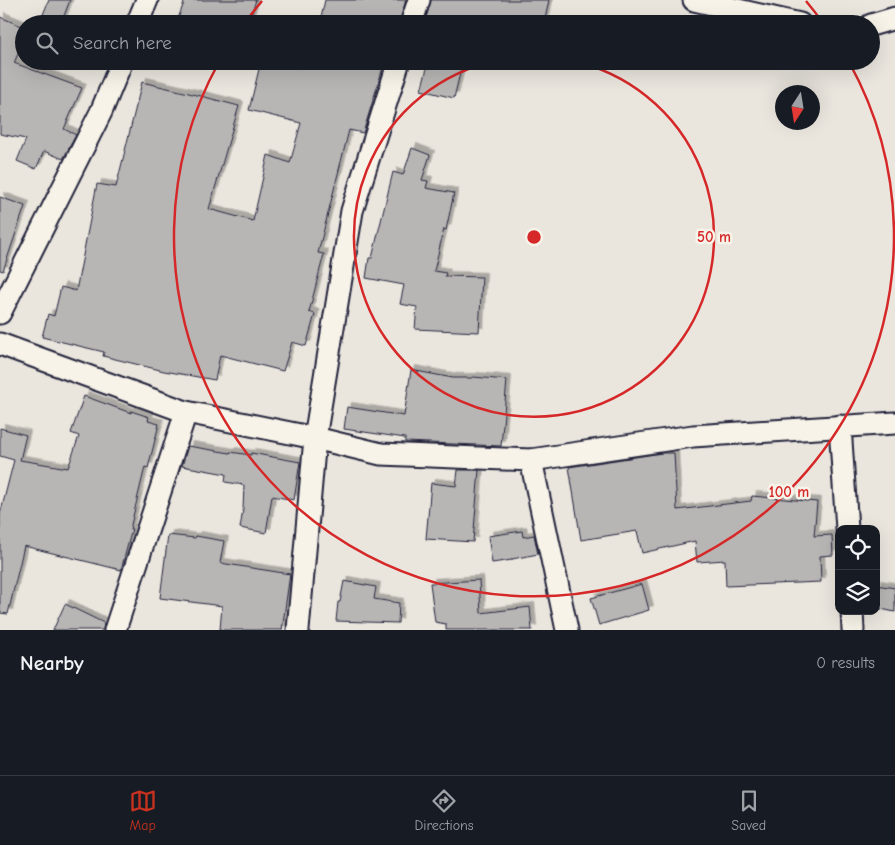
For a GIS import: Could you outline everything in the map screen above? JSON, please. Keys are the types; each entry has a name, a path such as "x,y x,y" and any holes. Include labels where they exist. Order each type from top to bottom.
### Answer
{"street":[{"path":"141,15 147,0"},
{"path":"414,15 419,0"},
{"path":"698,0 762,15"},
{"path":"880,22 895,18"},
{"path":"0,313 101,112 118,70"},
{"path":"298,630 315,438 352,211 396,70"},
{"path":"0,344 186,412 315,438 381,454 531,460 693,436 895,423"},
{"path":"115,630 186,412"},
{"path":"840,426 847,525"},
{"path":"531,460 567,630"},
{"path":"852,615 853,630"}],"building":[{"path":"49,0 70,0 64,15 43,15"},
{"path":"185,0 256,0 251,15 179,15"},
{"path":"325,0 406,0 402,15 322,15"},
{"path":"431,0 549,0 546,15 427,15"},
{"path":"0,17 15,23 15,70 33,70 82,88 64,129 76,135 63,159 44,151 36,169 17,161 26,139 0,134"},
{"path":"259,70 382,70 363,133 349,130 318,253 324,254 309,312 315,314 306,346 292,342 283,371 220,355 215,380 164,371 103,356 104,352 42,337 48,314 54,316 61,287 76,291 97,184 116,187 142,82 239,106 209,209 253,221 268,155 290,163 301,123 249,110"},
{"path":"427,70 461,70 454,98 421,90"},
{"path":"412,148 430,155 422,180 428,181 426,188 454,193 434,271 446,273 445,276 482,277 479,332 415,329 417,307 400,304 404,285 366,278 369,258 372,258 393,172 403,175"},
{"path":"0,197 25,206 3,271 0,270"},
{"path":"411,370 453,378 473,377 507,380 501,446 405,442 405,438 344,429 347,407 404,416"},
{"path":"84,396 131,413 131,411 149,417 148,421 159,424 148,468 145,467 121,570 24,546 8,614 0,613 0,515 14,460 0,456 0,428 26,435 20,460 68,468 79,436 71,433"},
{"path":"188,446 230,453 251,455 251,453 300,462 294,500 272,496 266,533 240,528 244,485 225,482 226,474 182,466"},
{"path":"662,453 674,453 677,510 751,501 752,496 817,502 814,536 832,535 833,555 820,556 821,582 726,586 725,560 697,562 695,541 642,553 637,531 581,540 569,467"},
{"path":"458,470 479,470 473,542 426,539 431,483 456,486"},
{"path":"522,531 523,537 534,535 538,554 492,563 488,536"},
{"path":"168,535 195,538 196,536 224,541 220,563 290,574 282,630 220,630 222,606 160,598"},
{"path":"479,580 481,613 530,607 532,630 446,630 446,624 435,622 430,583"},
{"path":"344,581 376,587 374,599 399,603 398,623 336,621 338,602 340,602"},
{"path":"642,584 649,610 599,625 591,598"},
{"path":"880,586 895,588 895,612 880,609"},
{"path":"65,604 104,623 103,630 53,630"}]}
